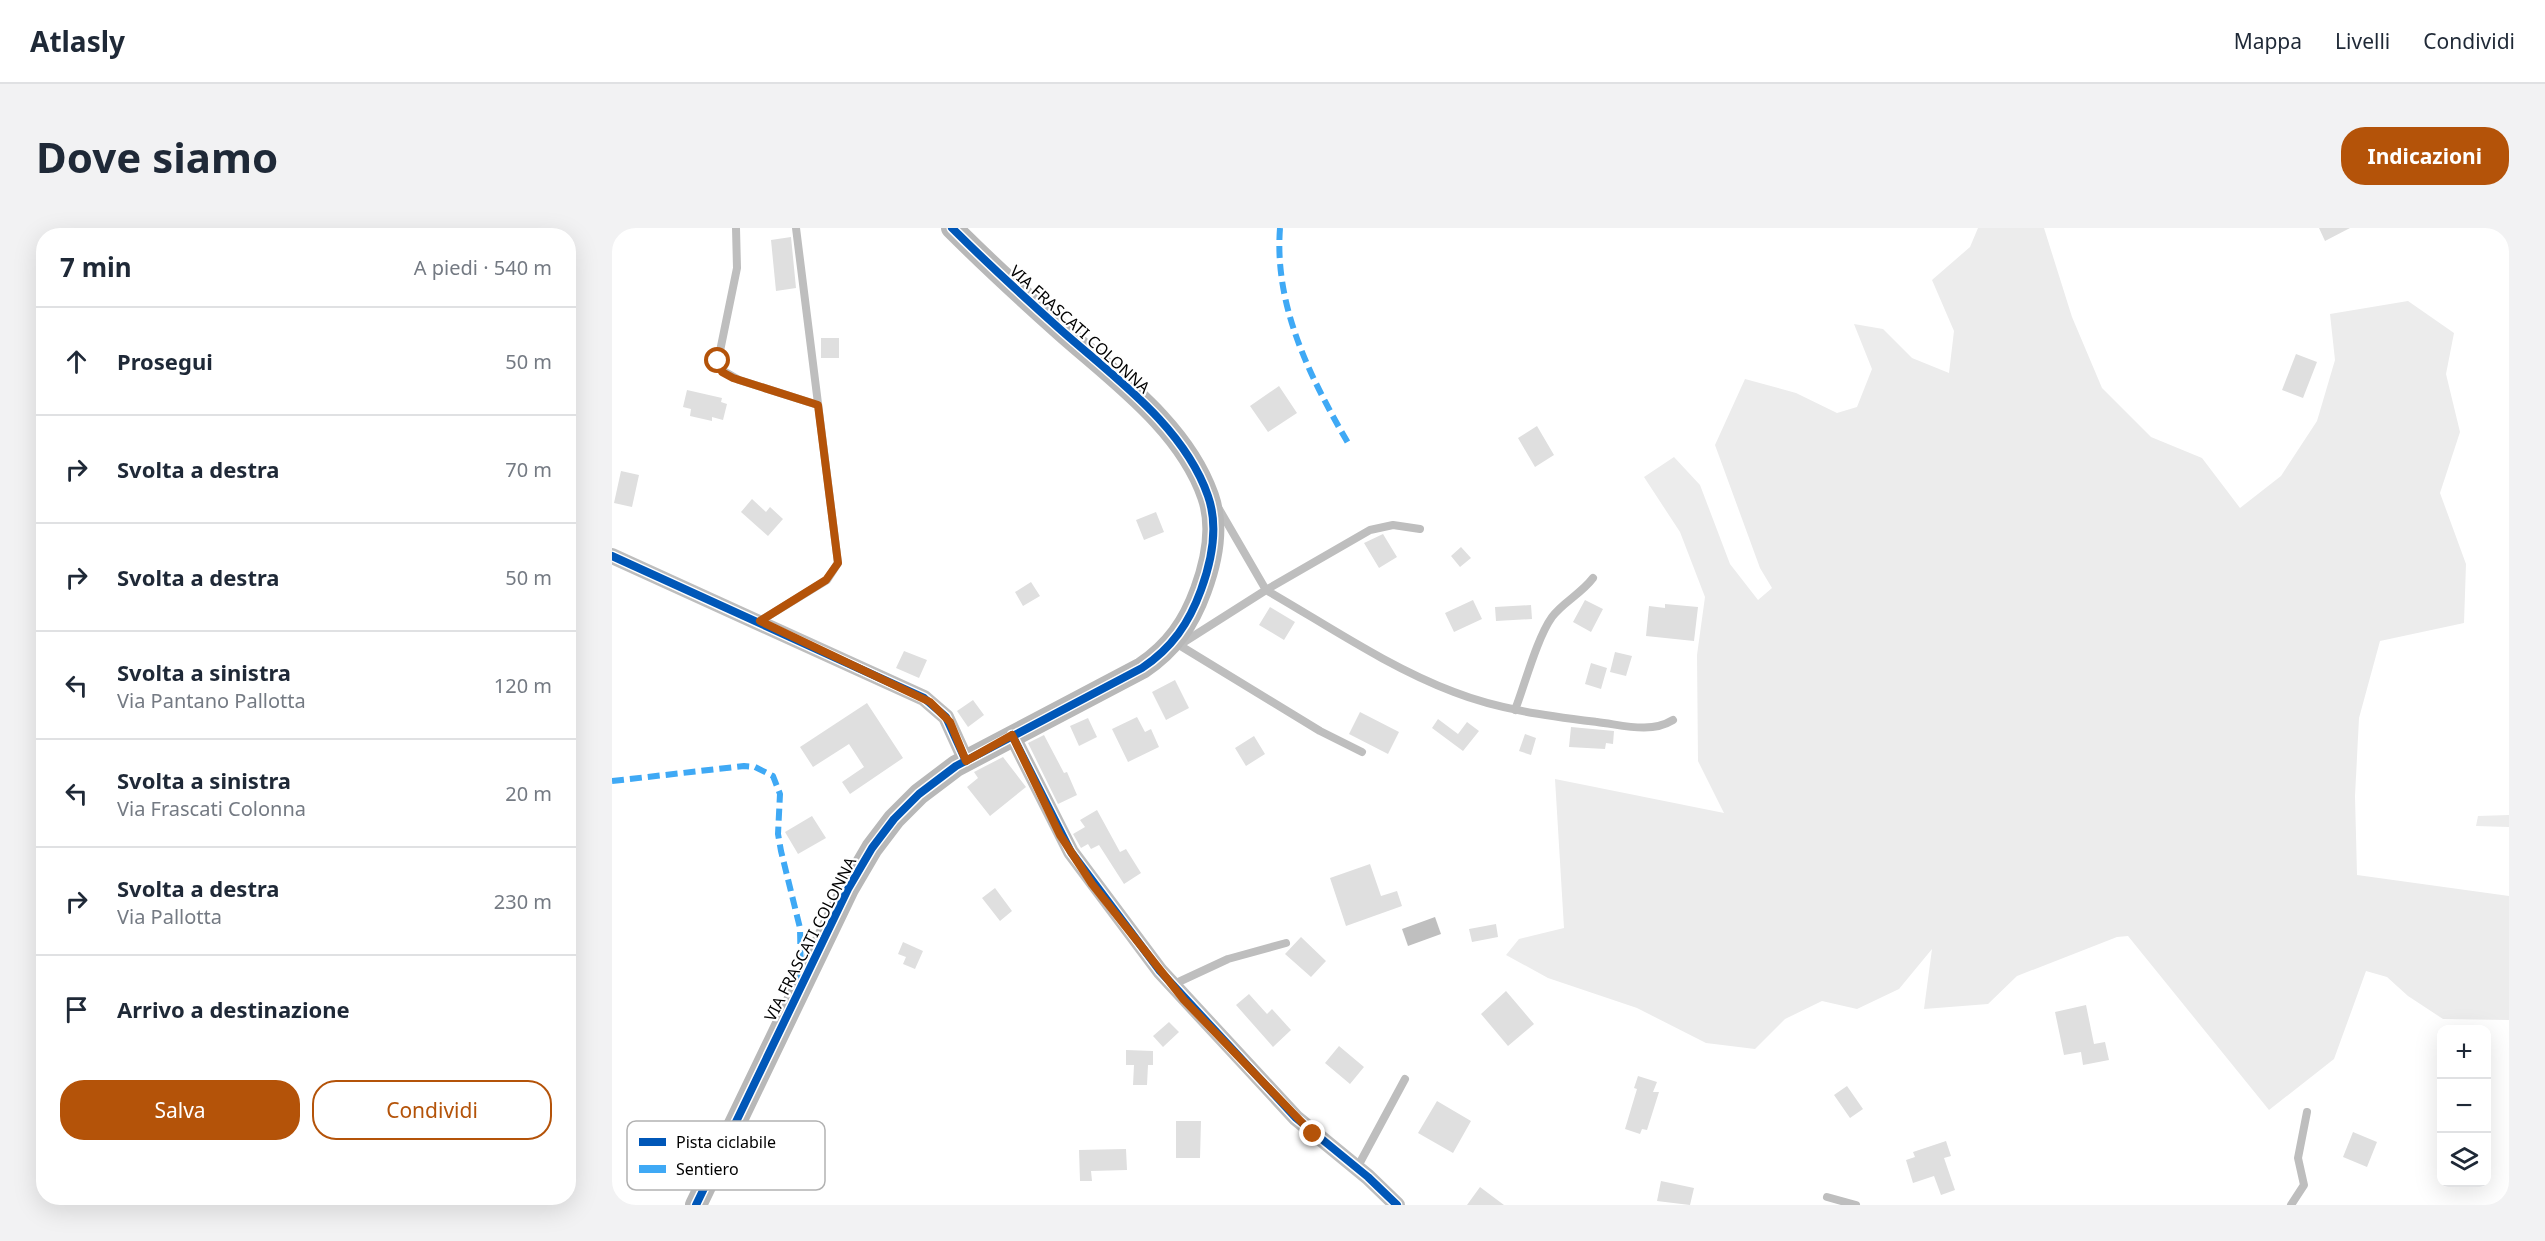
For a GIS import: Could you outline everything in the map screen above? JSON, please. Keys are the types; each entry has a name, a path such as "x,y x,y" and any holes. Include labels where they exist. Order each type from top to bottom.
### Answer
{"street":[{"name":"VIA FRASCATI COLONNA","path":"736,1121 838,908 863,862 907,804 966,761 1142,668 1159,655 1182,631 1193,611 1209,565 1214,537 1213,515 1208,496 1190,459 1142,403 952,228"},
{"path":"612,556 760,621 930,702 950,722 966,761"},
{"path":"1012,735 1056,826 1076,861 1172,985 1296,1118 1358,1168 1397,1205"},
{"name":"VIA FRASCATI COLONNA","path":"696,1205 703,1190"}],"lane":[{"path":"736,228 737,268 719,356 720,369 739,380 818,405"},
{"path":"760,621 826,580 838,563 796,228"},
{"path":"1190,459 1266,590 1423,680 1469,698 1515,710 1647,728 1673,720"},
{"path":"1142,668 1266,590 1370,530 1393,525 1420,529"},
{"path":"1515,710 1549,622 1559,608 1579,594 1593,578"},
{"path":"1179,645 1320,731 1362,752"},
{"path":"1172,985 1227,960 1286,943"},
{"path":"1358,1168 1405,1078"},
{"path":"2291,1205 2304,1185 2298,1158 2307,1112"},
{"path":"1827,1197 1856,1205"}],"shaded area":[{"path":"1978,228 2044,228 2072,317 2102,388 2151,437 2202,458 2240,508 2281,476 2317,421 2335,360 2330,314 2408,301 2454,333 2446,374 2460,432 2440,493 2466,564 2464,623 2380,641 2359,718 2355,796 2357,875 2509,896 2509,1020 2443,1019 2408,996 2387,977 2366,971 2334,1059 2269,1110 2128,936 2117,937 2017,976 1988,1004 1924,1009 1932,949 1899,989 1857,1009 1822,1001 1785,1019 1755,1049 1706,1043 1637,1008 1548,978 1506,955 1519,939 1564,928 1555,779 1724,813 1698,761 1697,655 1705,597 1680,532 1644,477 1674,457 1700,485 1730,564 1758,600 1772,588 1760,568 1715,445 1745,379 1796,393 1837,413 1857,407 1872,369 1854,324 1883,329 1912,358 1949,373 1954,331 1932,280 1970,247"},
{"path":"2509,815 2509,827 2476,826 2478,816"},
{"path":"1435,917 1441,934 1408,946 1402,929"}],"building":[{"path":"2319,228 2350,228 2325,241"},
{"path":"791,237 796,288 776,291 771,240"},
{"path":"821,338 839,338 839,358 821,358"},
{"path":"2296,354 2317,362 2303,398 2282,390"},
{"path":"1279,386 1297,413 1268,432 1250,406"},
{"path":"687,390 722,398 721,402 727,404 723,420 712,417 712,421 690,416 691,409 683,407"},
{"path":"1537,426 1554,455 1535,467 1518,438"},
{"path":"621,471 639,475 632,507 614,503"},
{"path":"752,499 766,512 770,507 783,519 768,536 741,512"},
{"path":"1156,512 1164,532 1144,540 1136,520"},
{"path":"1383,534 1397,557 1379,568 1364,543"},
{"path":"1461,547 1471,558 1460,567 1451,556"},
{"path":"1031,582 1040,596 1023,606 1015,592"},
{"path":"1473,600 1482,619 1454,632 1445,613"},
{"path":"1585,600 1603,609 1591,632 1573,622"},
{"path":"1665,604 1698,607 1694,641 1646,636 1649,606 1665,608"},
{"path":"1531,605 1532,619 1496,621 1495,607"},
{"path":"1270,607 1295,622 1284,640 1259,625"},
{"path":"904,651 927,660 919,678 896,668"},
{"path":"1615,652 1632,656 1626,676 1610,672"},
{"path":"1591,663 1607,668 1601,689 1585,684"},
{"path":"1175,680 1189,708 1166,720 1152,692"},
{"path":"973,700 984,715 968,727 957,711"},
{"path":"867,703 903,758 850,794 842,782 864,767 849,744 813,767 800,747"},
{"path":"1360,712 1399,732 1388,754 1349,734"},
{"path":"1137,717 1145,732 1151,729 1159,747 1128,762 1112,729"},
{"path":"1088,718 1097,737 1079,746 1070,726"},
{"path":"1438,719 1458,734 1467,722 1479,731 1463,751 1432,728"},
{"path":"1571,727 1614,731 1613,744 1606,743 1605,749 1569,747"},
{"path":"1525,734 1536,738 1531,755 1519,751"},
{"path":"1044,735 1064,773 1067,772 1077,795 1058,804 1028,743"},
{"path":"1254,736 1265,754 1246,766 1235,748"},
{"path":"1003,757 1026,787 990,816 967,787 978,778 974,772"},
{"path":"1097,810 1120,852 1126,849 1141,873 1124,884 1099,845 1091,849 1088,844 1081,848 1073,834 1085,827 1080,820"},
{"path":"812,816 826,838 798,854 785,832"},
{"path":"1370,864 1381,896 1397,891 1402,906 1346,926 1330,878"},
{"path":"995,888 1012,911 1000,921 982,898"},
{"path":"1496,924 1498,937 1472,942 1469,929"},
{"path":"1301,937 1326,961 1311,977 1285,954"},
{"path":"903,942 923,951 915,969 903,964 906,957 898,954"},
{"path":"1506,991 1534,1024 1508,1046 1481,1014"},
{"path":"1249,994 1267,1014 1272,1009 1291,1030 1273,1047 1236,1005"},
{"path":"2086,1005 2094,1044 2105,1042 2109,1060 2083,1065 2081,1052 2064,1055 2055,1012"},
{"path":"1169,1022 1179,1032 1163,1047 1153,1036"},
{"path":"1339,1046 1364,1067 1350,1084 1325,1063"},
{"path":"1126,1050 1153,1051 1153,1065 1148,1065 1147,1085 1133,1085 1134,1065 1126,1065"},
{"path":"1638,1076 1657,1082 1653,1092 1659,1092 1647,1130 1642,1129 1640,1134 1625,1129 1637,1089 1634,1088"},
{"path":"1847,1086 1863,1109 1850,1118 1834,1095"},
{"path":"1437,1101 1471,1121 1453,1153 1418,1133"},
{"path":"1176,1121 1201,1121 1200,1158 1176,1158"},
{"path":"2353,1132 2377,1142 2367,1167 2343,1157"},
{"path":"1946,1141 1951,1156 1944,1158 1955,1190 1941,1195 1934,1176 1913,1183 1906,1160 1915,1157 1913,1152"},
{"path":"1126,1149 1127,1170 1091,1171 1092,1181 1080,1181 1079,1150"},
{"path":"1661,1181 1694,1188 1690,1205 1657,1201"},
{"path":"1480,1187 1504,1205 1467,1205"}],"marked path":[{"path":"1280,228 1283,285 1297,340 1320,393 1348,443"},
{"path":"612,781 744,766 755,767 773,776 780,794 778,834 781,851 800,928 801,979"}],"cycle path":[{"path":"736,1121 848,889 872,848 894,819 919,794 956,766 1142,668 1153,660 1171,643 1185,624 1201,590 1208,567 1214,531 1211,508 1197,471 1183,448 1146,405 1062,331 952,228"},
{"path":"612,556 924,698 946,717 966,761"},
{"path":"1012,735 1071,852 1160,971 1296,1118 1368,1177 1397,1205"},
{"path":"696,1205 703,1190"}],"route":[{"path":"718,361 722,372 733,378 818,405 838,563 834,572 826,580 760,621 930,702 943,712 950,722 966,761 1012,735 1060,835 1092,884 1184,1000 1313,1134"}]}
